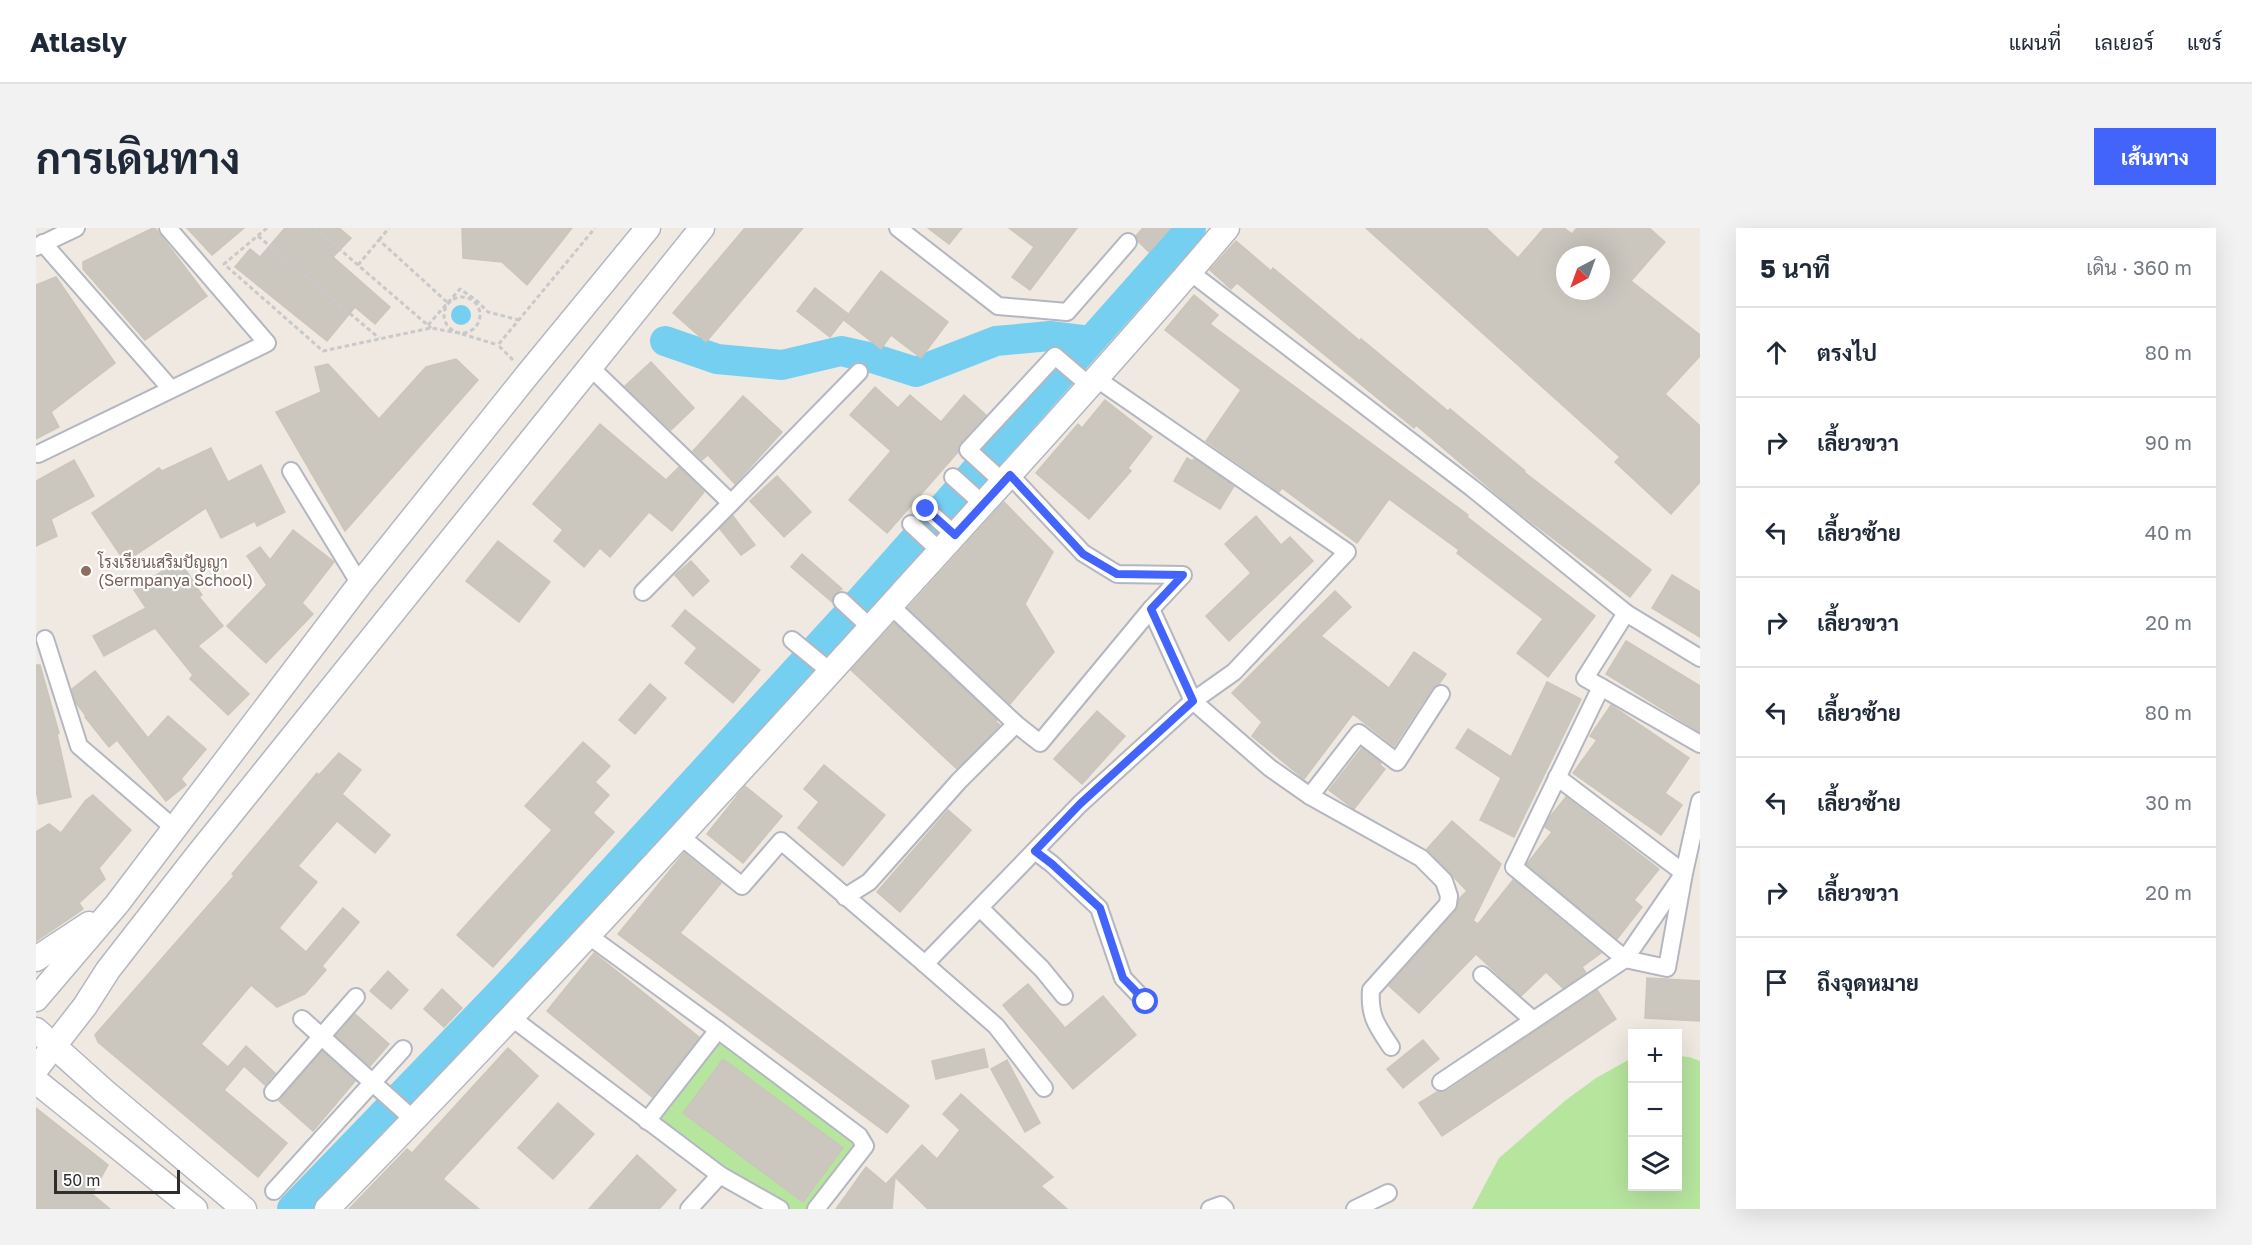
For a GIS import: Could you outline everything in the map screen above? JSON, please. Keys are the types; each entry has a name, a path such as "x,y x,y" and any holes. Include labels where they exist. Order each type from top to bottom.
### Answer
{"main road":[{"path":"36,999 117,904 360,584 648,228"},
{"path":"36,1069 85,1006 108,970 196,856 702,228"},
{"path":"327,1209 410,1117 512,1018 589,936 680,836 825,668 871,628 1092,384 1227,228"},
{"path":"36,958 117,904"},
{"path":"85,1006 76,1027 74,1038 76,1050 87,1073 104,1091"},
{"path":"36,1030 104,1091 244,1209"},
{"path":"36,1081 195,1209"}],"street":[{"path":"76,228 40,245 171,389"},
{"path":"38,454 267,343 168,228"},
{"path":"898,228 998,306 1067,312 1128,242"},
{"path":"1190,272 1472,488 1626,613 1700,658"},
{"path":"891,606 1040,744 1151,609 1183,575 1117,574 1083,554 1005,479 969,450 1054,356 1092,384 1347,552 1234,672 1193,701 1080,804 926,964"},
{"path":"590,367 731,503"},
{"path":"643,592 859,372"},
{"path":"291,471 360,584"},
{"path":"953,477 983,503"},
{"path":"926,509 947,543"},
{"path":"911,524 947,543"},
{"path":"842,602 871,628"},
{"path":"1151,609 1193,701 1270,768 1310,796 1421,858 1444,881 1449,896 1448,904 1371,990 1370,1002 1373,1019 1391,1047"},
{"path":"1626,613 1585,678 1700,744"},
{"path":"45,639 79,746 174,828"},
{"path":"792,640 825,668"},
{"path":"1601,687 1514,867 1625,959 1667,968 1700,801"},
{"path":"1310,796 1359,733 1397,762 1441,694"},
{"path":"845,897 868,882 959,781 1016,724"},
{"path":"1557,777 1684,873"},
{"path":"680,836 742,886 781,841 996,1026 1044,1088"},
{"path":"1035,851 1100,908 1123,978 1146,1002"},
{"path":"1441,1082 1625,959 1684,873"},
{"path":"980,908 1042,969 1064,996"},
{"path":"589,936 859,1136 865,1146 816,1209"},
{"path":"1482,975 1533,1020"},
{"path":"273,1092 356,997"},
{"path":"302,1018 410,1117"},
{"path":"512,1018 720,1175 780,1209"},
{"path":"647,1121 718,1030"},
{"path":"274,1191 377,1088 403,1049"},
{"path":"689,1209 720,1175"},
{"path":"1354,1209 1388,1193 1376,1209"},
{"path":"1210,1209 1221,1205 1225,1209"}],"path":[{"path":"267,228 224,264 323,351 430,327 459,333 468,333 477,325 480,313 472,300 464,297 458,297 448,303 443,313 445,323 452,331 459,333 498,345 528,374"},
{"path":"315,228 430,327"},
{"path":"358,265 389,228"},
{"path":"498,345 595,228"},
{"path":"258,236 379,339"},
{"path":"379,240 448,303"},
{"path":"430,327 460,290 476,300 488,312 519,320"}],"green space":[{"path":"718,1030 865,1146 816,1209 780,1209 647,1121"},
{"path":"1682,1056 1700,1061 1700,1209 1472,1209 1499,1158 1566,1100 1596,1078 1628,1060 1628,1191 1682,1191"}],"water":[{"path":"461,305 468,308 471,315 468,322 461,325 454,322 451,315 454,308"}],"building":[{"path":"153,228 207,296 145,340 83,269 83,262"},
{"path":"187,228 244,228 212,255"},
{"path":"285,228 339,228 351,238 333,257 390,307 375,324 355,307 327,341 235,267 250,249 260,257"},
{"path":"462,228 572,228 527,285 502,262 463,258"},
{"path":"745,228 803,228 706,342 673,313"},
{"path":"928,228 962,228 949,244"},
{"path":"1009,228 1077,228 1030,290 1012,277 1034,247"},
{"path":"1143,228 1170,228 1149,252 1136,236"},
{"path":"1366,228 1486,228 1518,258 1544,228 1564,228 1572,234 1577,228 1649,228 1665,242 1631,281 1700,335 1700,356 1665,394 1700,426 1700,482 1671,514 1615,462 1620,457"},
{"path":"1236,241 1271,271 1273,268 1448,411 1450,409 1524,472 1651,570 1630,597 1512,507 1416,425 1414,428 1237,283 1231,289 1210,270"},
{"path":"881,271 948,322 921,358 891,335 881,349 844,320"},
{"path":"56,277 115,363 51,412 59,427 36,439 36,285"},
{"path":"815,288 848,314 830,337 797,311"},
{"path":"1194,295 1218,315 1210,324 1468,515 1467,517 1595,616 1548,677 1517,653 1543,619 1457,553 1459,550 1389,499 1357,543 1282,488 1279,492 1206,441 1241,390 1165,330"},
{"path":"456,359 478,380 345,531 276,412 321,392 315,367 328,364 379,419 426,367"},
{"path":"651,362 694,408 671,430 625,386"},
{"path":"875,387 898,408 910,395 941,422 964,395 986,415 960,443 958,452 887,533 849,500 891,451 850,415"},
{"path":"743,396 782,432 735,484 708,455 702,460 693,451"},
{"path":"1105,400 1152,437 1128,468 1131,471 1089,519 1036,473 1078,424 1082,428"},
{"path":"600,424 666,480 679,467 704,492 672,531 649,512 610,557 600,548 584,567 554,541 563,530 533,504"},
{"path":"211,448 228,482 261,465 285,512 257,526 255,521 221,538 206,508 125,562 92,513 159,468 162,471"},
{"path":"1187,458 1192,461 1194,459 1234,486 1220,509 1174,481"},
{"path":"74,460 94,496 51,519 57,536 36,546 36,481"},
{"path":"777,476 811,512 784,537 750,501"},
{"path":"1004,502 1053,552 1025,604 1054,652 1010,704 908,608"},
{"path":"733,516 755,545 741,555 720,529"},
{"path":"1256,516 1281,545 1290,537 1313,561 1229,641 1206,616 1251,573 1225,544"},
{"path":"293,530 334,562 302,603 313,614 266,663 227,626 267,585 247,556 260,547 270,560"},
{"path":"498,541 550,582 519,622 466,581"},
{"path":"802,554 842,589 834,594 832,602 791,567"},
{"path":"179,560 202,595 199,597 223,626 198,646 249,694 228,715 190,679 193,675 155,628 104,656 93,636 146,608 134,590"},
{"path":"691,561 709,581 693,596 675,575"},
{"path":"1672,575 1700,592 1700,637 1652,608"},
{"path":"1335,591 1351,607 1321,636 1389,688 1414,652 1446,674 1439,684 1432,688 1394,746 1353,714 1304,779 1252,736 1262,722 1232,693"},
{"path":"685,610 760,670 733,703 685,663 697,648 672,626"},
{"path":"894,623 1000,725 957,769 851,670"},
{"path":"1626,641 1700,686 1700,732 1606,674"},
{"path":"36,665 40,665 59,733 57,734 71,797 39,804 36,791"},
{"path":"95,671 148,738 168,716 206,749 181,779 186,785 166,801 117,740 109,747 76,703 72,689"},
{"path":"1547,682 1581,699 1514,837 1480,820 1501,778 1456,748 1468,729 1511,757"},
{"path":"650,684 666,698 635,734 619,720"},
{"path":"1611,705 1689,758 1665,793 1682,805 1661,835 1573,773 1597,740 1590,736"},
{"path":"1097,711 1125,736 1082,784 1054,759"},
{"path":"583,742 610,766 595,782 609,795 593,813 614,832 493,967 457,935 552,830 525,806"},
{"path":"1362,748 1385,769 1354,809 1329,790"},
{"path":"339,753 361,770 342,794 390,835 375,853 337,821 298,866 317,882 279,928 306,952 343,908 359,922 322,966 326,970 305,994 277,1007 251,985 201,1044 228,1067 246,1046 275,1073 265,1085 244,1066 224,1090 287,1143 258,1177 98,1042 95,1035 234,876 232,874 317,773 319,775"},
{"path":"824,765 885,815 843,866 798,828 819,802 804,789"},
{"path":"745,786 782,816 743,863 707,834"},
{"path":"93,795 131,830 99,868 105,879 79,903 83,909 36,941 36,832 49,824 61,833 86,800"},
{"path":"1566,797 1659,869 1634,900 1642,907 1617,939 1527,864 1552,832 1545,827 1549,818"},
{"path":"948,810 971,830 900,912 877,892"},
{"path":"1452,821 1501,864 1473,921 1478,924 1513,880 1601,953 1582,967 1586,973 1563,988 1546,972 1521,996 1476,954 1419,1013 1389,986 1456,911 1459,899 1467,891 1427,849"},
{"path":"684,853 721,883 680,933 909,1106 887,1133 618,934"},
{"path":"594,953 699,1037 652,1097 547,1011"},
{"path":"388,971 408,990 391,1009 370,991"},
{"path":"1647,978 1700,981 1700,1021 1645,1018"},
{"path":"1028,984 1065,1028 1103,996 1136,1035 1073,1089 1003,1005"},
{"path":"442,989 462,1008 444,1027 424,1009"},
{"path":"1597,990 1616,1019 1442,1136 1419,1103 1437,1092 1447,1091"},
{"path":"355,1014 389,1044 370,1066 336,1036"},
{"path":"1423,1040 1439,1059 1403,1088 1387,1069"},
{"path":"508,1048 538,1076 443,1179 479,1209 349,1209 407,1149 412,1153"},
{"path":"984,1049 988,1067 936,1079 932,1061"},
{"path":"322,1051 355,1081 313,1131 279,1101"},
{"path":"723,1059 843,1148 803,1202 683,1113"},
{"path":"1007,1060 1040,1123 1025,1132 991,1069"},
{"path":"961,1094 1053,1177 1041,1186 1067,1209 928,1209 895,1177 892,1209 836,1209 866,1167 886,1184 922,1145 937,1159 960,1130 943,1114"},
{"path":"558,1103 594,1134 553,1179 518,1148"},
{"path":"36,1108 108,1165 92,1194 110,1209 36,1209"},
{"path":"637,1155 676,1190 659,1209 589,1209"}],"waterway":[{"path":"292,1209 506,987 861,600 1191,228"},
{"path":"665,341 717,359 782,365 841,351 916,372 996,341 1050,336 1090,341"}],"place":[{"name":"โรงเรียนเสริมปัญญา (Sermpanya School)","path":"86,571"}],"route":[{"path":"926,509 955,535 1010,475 1083,554 1117,574 1183,575 1151,609 1193,701 1080,804 1035,851 1100,908 1123,978 1146,1002"}]}
